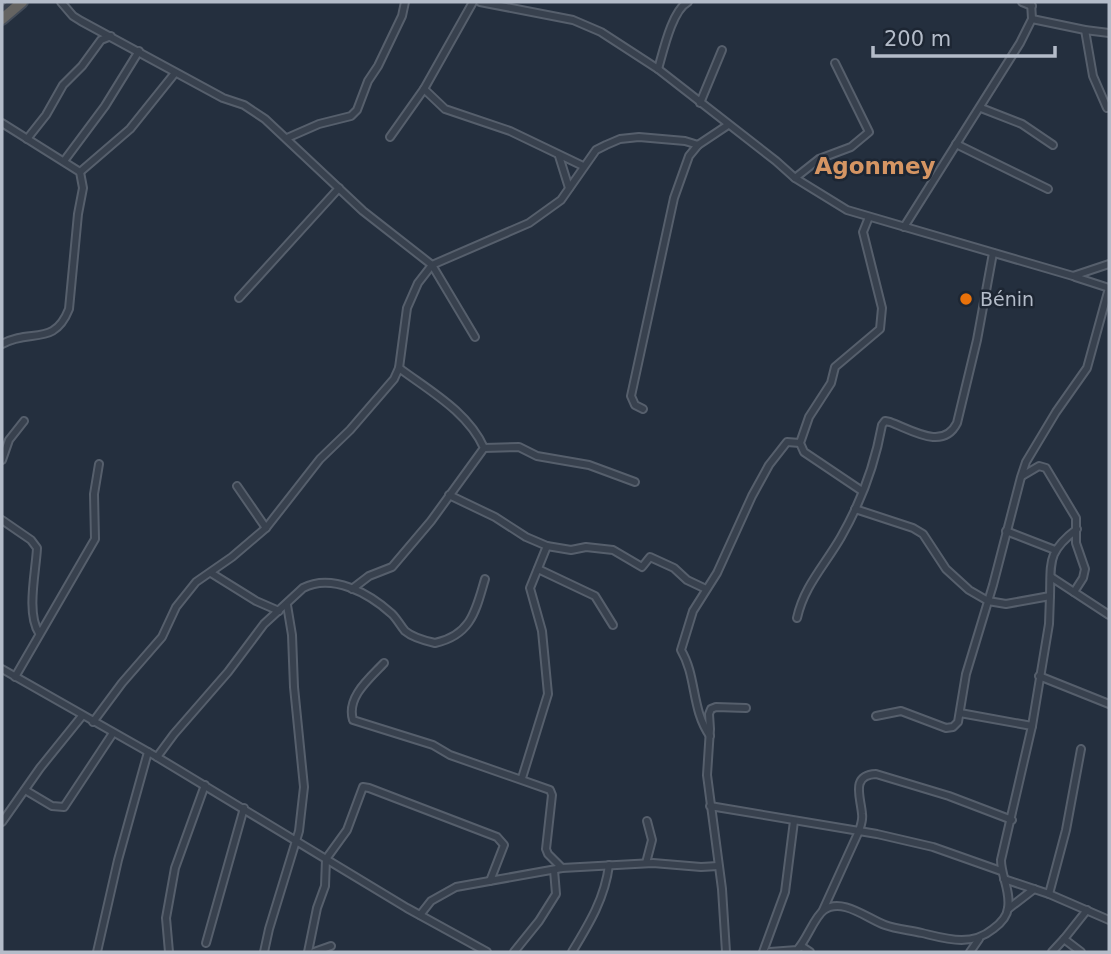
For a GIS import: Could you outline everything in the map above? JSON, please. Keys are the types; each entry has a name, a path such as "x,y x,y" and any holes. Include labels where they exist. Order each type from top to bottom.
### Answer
{"highway":[{"path":"2,19 22,2"}],"street":[{"path":"2,11 12,2"},
{"path":"61,2 73,16 223,98 244,105 265,119 374,220 432,265 475,337"},
{"path":"287,138 319,124 351,116 357,110 368,81 402,16 405,2"},
{"path":"390,137 424,89 473,2"},
{"path":"480,2 573,20 601,32 658,69 795,178 847,210 1109,288 1087,368 1026,462 966,674 960,713 953,727 946,728 901,711 876,716"},
{"path":"904,227 981,108 1032,19 1031,4 1022,2"},
{"path":"658,69 671,27 683,3"},
{"path":"1032,19 1109,33"},
{"path":"1085,30 1093,76 1107,108"},
{"path":"27,139 46,115 63,85 82,66 101,40 111,36"},
{"path":"700,103 722,50"},
{"path":"64,161 105,106 139,51"},
{"path":"795,178 820,159 851,147 869,132 835,63"},
{"path":"80,172 130,130 175,73"},
{"path":"424,89 445,108 510,131 583,166"},
{"path":"981,108 1022,124 1053,145"},
{"path":"2,123 80,172 83,188 69,309 64,321 53,332 2,344"},
{"path":"643,409 635,405 631,396 674,198 689,156 698,145 728,125"},
{"path":"93,722 162,637 176,607 196,582 266,528 320,459 384,393 399,368 407,308 418,283 432,265 529,223 561,201 596,150 620,139 639,137 685,141 698,145"},
{"path":"956,144 1048,189"},
{"path":"558,154 569,188"},
{"path":"239,298 339,188"},
{"path":"862,491 804,452 800,443 809,417 831,383 835,367 880,329 881,308 863,232 869,217"},
{"path":"797,618 805,592 842,537 855,509 872,469 886,421 933,438 945,437 953,432 977,340 993,253"},
{"path":"1073,276 1109,264"},
{"path":"399,368 461,415 474,428 484,448"},
{"path":"2,460 9,440 24,421"},
{"path":"710,736 693,696 691,670 681,650 693,611 717,573 752,495 769,465 787,442 800,443"},
{"path":"484,448 519,447 537,456 589,466 635,482"},
{"path":"352,589 369,576 392,567 484,448"},
{"path":"15,677 95,538 94,494 99,464"},
{"path":"1021,477 1038,466 1046,468 1072,508 1077,529 1076,543 1085,569 1074,592"},
{"path":"237,486 266,528"},
{"path":"449,495 547,546 571,550 592,547 613,551 642,567 649,557 674,568 687,580 706,589"},
{"path":"855,509 913,528 923,534 946,569 969,590 988,601 1006,604 1050,596"},
{"path":"2,520 31,540 37,548 33,600 35,626 39,633"},
{"path":"1009,909 1001,860 1032,726 1048,625 1055,550 1077,529"},
{"path":"1006,531 1055,550"},
{"path":"522,778 548,694 542,631 530,596 530,588 547,546"},
{"path":"538,569 595,596 614,625"},
{"path":"211,573 256,601 279,611"},
{"path":"1051,577 1109,615"},
{"path":"157,757 264,624 303,588 320,582 352,589 376,601 391,613 406,631 435,643 472,621 485,579"},
{"path":"264,952 287,875 290,853 296,842 304,787 292,635 286,605"},
{"path":"384,663 357,693 353,720 433,745 450,755 550,790 552,795 546,849 558,869 555,894 539,921 514,952"},
{"path":"2,669 205,785 296,842 486,952"},
{"path":"1039,676 1109,704"},
{"path":"726,952 707,775 709,714 711,709 716,707 746,708"},
{"path":"960,713 1032,726"},
{"path":"2,822 82,716"},
{"path":"24,790 52,806 64,807 113,733"},
{"path":"1049,894 1066,830 1082,748"},
{"path":"97,952 118,860 148,752"},
{"path":"770,952 792,952 800,946 823,910 863,819 858,785 863,777 876,774 949,796 1012,820"},
{"path":"169,952 166,918 175,868 205,785"},
{"path":"307,952 325,886 326,859 347,830 363,787 497,837 504,845 491,881"},
{"path":"710,806 859,831 933,847 1001,871"},
{"path":"206,943 230,848 244,808"},
{"path":"646,863 652,840 648,821"},
{"path":"763,952 785,892 793,821"},
{"path":"420,915 431,901 456,887 558,869 646,863 718,866"},
{"path":"572,952 598,909 607,883 609,865"},
{"path":"1004,879 1049,894 1109,920"},
{"path":"971,952 979,939 1002,922 1009,909 1034,889"},
{"path":"823,910 841,906 887,926 943,939 979,939"},
{"path":"1052,952 1087,910"},
{"path":"1064,939 1081,952"},
{"path":"467,952 472,944"},
{"path":"314,952 331,946"},
{"path":"800,946 810,952"}],"place":[{"name":"Bénin","path":"966,299"}],"district":[{"name":"Agonmey","path":"875,166"}]}
